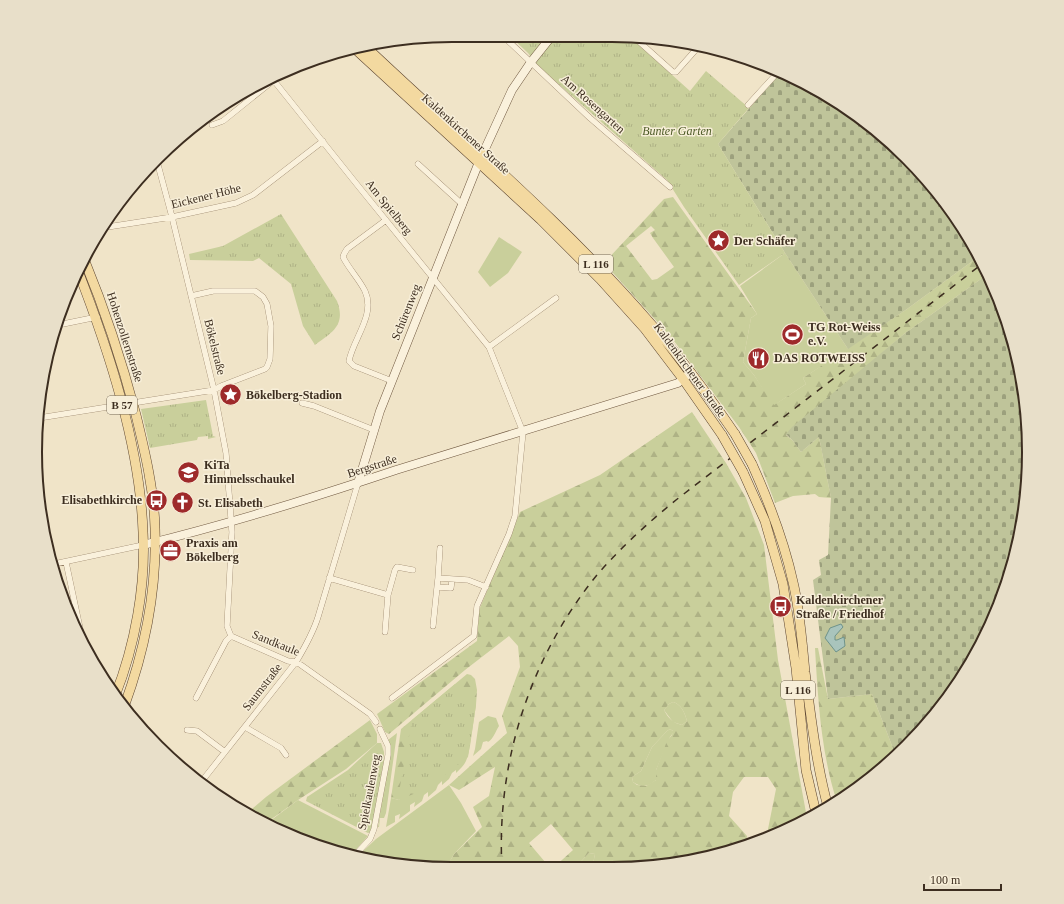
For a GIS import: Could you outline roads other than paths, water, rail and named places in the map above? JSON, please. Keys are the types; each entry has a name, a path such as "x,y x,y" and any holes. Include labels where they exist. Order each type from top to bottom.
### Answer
{"main road":[{"name":"Schürenweg","path":"358,483 374,430 392,382 481,159 512,90 530,62 547,42"},
{"name":"Kaldenkirchener Straße","path":"369,51 481,159 600,279 645,329 684,379 722,435 744,472 765,521 783,584 796,668 806,770 814,808"},
{"name":"Kaldenkirchener Straße","path":"360,53 543,211 607,275 651,323 691,372 735,434 752,464 780,533 794,582 800,616 805,673 816,750 826,801"},
{"name":"Hohenzollernstraße","path":"87,266 106,315 133,403 148,465 153,501 155,542 153,582 147,628 136,673 126,701"},
{"name":"Hohenzollernstraße","path":"81,278 96,317 122,404 135,460 141,505 143,545 142,577 137,613 128,657 117,689"},
{"name":"Bergstraße","path":"143,545 231,521 523,432 678,383 691,372"}],"street":[{"name":"Am Rosengarten","path":"509,42 590,118 670,187"},
{"path":"640,43 673,72 676,72 695,51"},
{"path":"748,105 775,76"},
{"name":"Am Spielberg","path":"276,82 489,347 523,432"},
{"name":"Am Spielberg","path":"212,125 223,121 258,91"},
{"name":"Eickener Höhe","path":"109,227 172,217 236,203 253,195 323,141"},
{"path":"418,164 462,205"},
{"name":"Bökelstraße","path":"158,166 214,390 226,453 232,532 228,626 231,636"},
{"path":"386,220 347,250 343,257 365,291 368,304 365,320 350,355 349,361 354,366 392,382"},
{"path":"44,417 214,390 267,367 270,359 271,326 267,304 263,297 255,291 213,291 191,296"},
{"path":"489,347 556,298"},
{"path":"63,323 106,315"},
{"path":"302,403 314,406 374,430"},
{"path":"392,698 474,636 477,606 509,534 515,516 523,432"},
{"name":"Schürenweg","path":"296,662 314,630 358,483"},
{"name":"Bergstraße","path":"58,563 143,545"},
{"path":"433,626 440,548"},
{"path":"66,562 79,621"},
{"path":"385,632 388,595 394,570 397,567 413,570"},
{"path":"329,578 388,595"},
{"path":"438,578 468,580 486,587"},
{"path":"437,587 451,588 452,579"},
{"path":"196,698 226,641 231,636"},
{"name":"Sandkaule","path":"231,636 296,662 370,714 376,722"},
{"name":"Saumstraße","path":"204,778 296,662"},
{"name":"Saumstraße","path":"245,727 281,748 286,755"},
{"name":"Spielkaulenweg","path":"359,851 370,839 374,829 388,756 386,740 380,729"},
{"path":"187,730 197,731 225,752"}],"water":[{"path":"841,624 843,627 835,636 835,640 844,637 845,646 836,652 825,638 830,628"}],"railway":[{"path":"502,862 502,829 505,789 512,751 522,713 536,676 553,641 573,607 597,575 655,517 676,500 978,267"}],"place":[{"name":"Der Schäfer","path":"719,241"},
{"name":"TG Rot-Weiss e.V.","path":"793,334"},
{"name":"DAS ROTWEISS","path":"759,358"},
{"name":"Bökelberg-Stadion","path":"231,395"},
{"name":"KiTa Himmelsschaukel","path":"188,472"},
{"name":"Elisabethkirche","path":"157,500"},
{"name":"St. Elisabeth","path":"183,503"},
{"name":"Praxis am Bökelberg","path":"171,550"},
{"name":"Kaldenkirchener Straße / Friedhof","path":"780,607"}],"park label":[{"name":"Bunter Garten","path":"677,131"}]}
